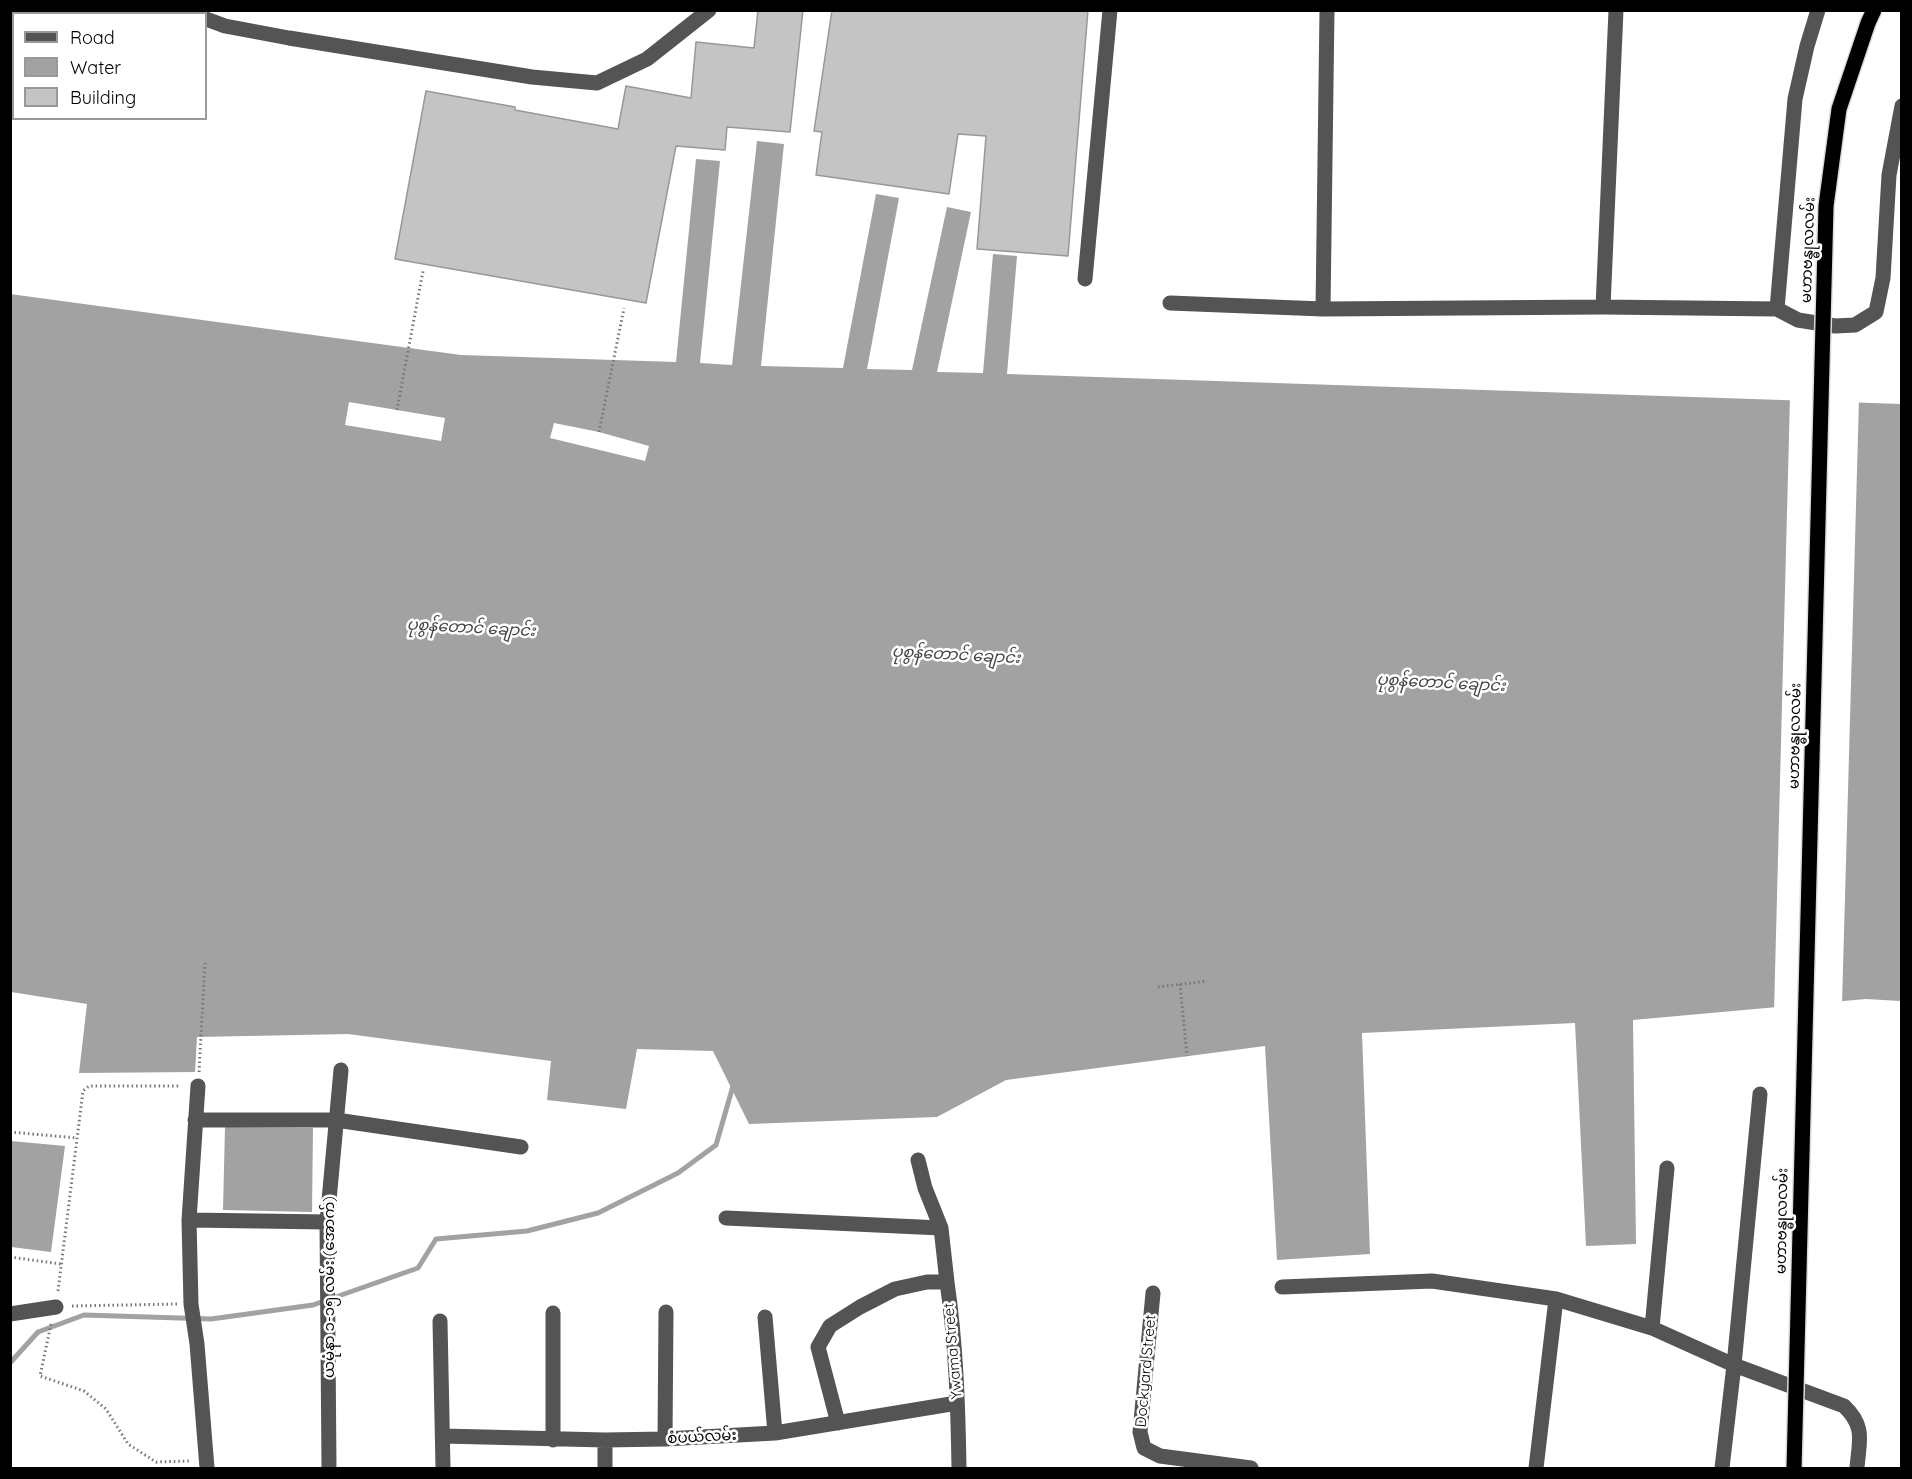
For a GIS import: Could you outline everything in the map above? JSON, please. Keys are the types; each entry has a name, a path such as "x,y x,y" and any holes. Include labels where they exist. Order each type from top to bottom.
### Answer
{"main road":[{"name":"မဟာဗန္ဓုလလမ်း","path":"1794,1468 1826,206 1839,109 1874,10"}],"street":[{"path":"207,19 225,26 289,38 532,77 597,83 647,59 709,10"},
{"path":"1085,279 1110,10"},
{"path":"1323,309 1327,10"},
{"path":"1603,307 1616,10"},
{"path":"1777,309 1795,99 1818,10"},
{"path":"1170,303 1323,309 1603,307 1777,309 1798,321 1835,326 1855,325 1876,312 1883,278 1889,175 1902,106"},
{"name":"ယမုံနာ ၁-၁၅ လမ်း (အောက်)","path":"328,1468 327,1222 341,1070"},
{"path":"198,1086 189,1221 191,1304 197,1344 207,1465"},
{"path":"1722,1468 1760,1094"},
{"path":"195,1120 336,1120 521,1147"},
{"path":"918,1160 941,1228 947,1282"},
{"path":"1652,1328 1667,1168"},
{"path":"726,1218 941,1228"},
{"path":"189,1221 327,1222"},
{"path":"1282,1287 1432,1281 1556,1299 1652,1328 1734,1365 1844,1406 1856,1417 1860,1432 1857,1468"},
{"name":"Ywama Street","path":"838,1422 818,1347 831,1326 860,1306 895,1289 927,1282 947,1282 952,1318 959,1468"},
{"name":"Dockyard Street","path":"1153,1293 1140,1432 1144,1448 1160,1456 1251,1468"},
{"path":"1536,1468 1556,1299"},
{"path":"10,1314 56,1307"},
{"path":"665,1439 666,1312"},
{"path":"553,1313 553,1440"},
{"path":"765,1317 775,1433"},
{"path":"440,1321 443,1468"},
{"name":"စံပယ်လမ်း","path":"443,1436 605,1440 775,1433 957,1403"},
{"path":"605,1440 605,1468"}],"path":[{"path":"397,410 423,271"},
{"path":"599,432 624,308"},
{"path":"205,963 198,1086 85,1088 83,1090 56,1307 40,1376 84,1391 106,1409 128,1444 156,1462 207,1465"},
{"path":"1158,987 1207,981"},
{"path":"1180,984 1187,1056"},
{"path":"10,1132 77,1138"},
{"path":"10,1257 61,1264"},
{"path":"56,1307 191,1304"}],"water":[{"name":"ပုစွန်တောင် ချောင်း","path":"757,141 784,144 761,366 843,368 876,194 899,198 867,369 912,370 947,207 971,212 937,372 983,373 993,254 1017,256 1007,374 1901,404 1901,1001 1866,999 1633,1020 1636,1244 1586,1246 1575,1023 1362,1033 1370,1254 1277,1260 1265,1046 1006,1080 937,1117 749,1124 713,1051 637,1049 626,1109 547,1100 551,1061 348,1034 197,1037 195,1072 79,1073 87,1004 11,992 10,294 461,355 676,362 696,159 720,161 700,363 732,365"},
{"path":"225,1127 313,1128 312,1212 223,1210"},
{"path":"11,1141 65,1146 51,1252 11,1247"}],"pier":[{"path":"1790,397 1859,399 1842,1004 1774,1011"},
{"path":"349,402 445,418 441,441 345,425"},
{"path":"554,423 599,432 649,446 645,461 550,438"}],"building":[{"path":"758,10 803,10 790,132 727,127 725,150 676,146 646,303 395,259 426,91 618,129 626,86 691,98 696,42 754,48"},
{"path":"832,10 1088,10 1068,256 977,249 986,136 958,134 949,194 816,175 822,132 814,131"}],"waterway":[{"path":"10,1363 38,1332 84,1315 211,1319 313,1305 418,1268 436,1239 527,1231 598,1213 678,1173 716,1145 733,1086"}]}
